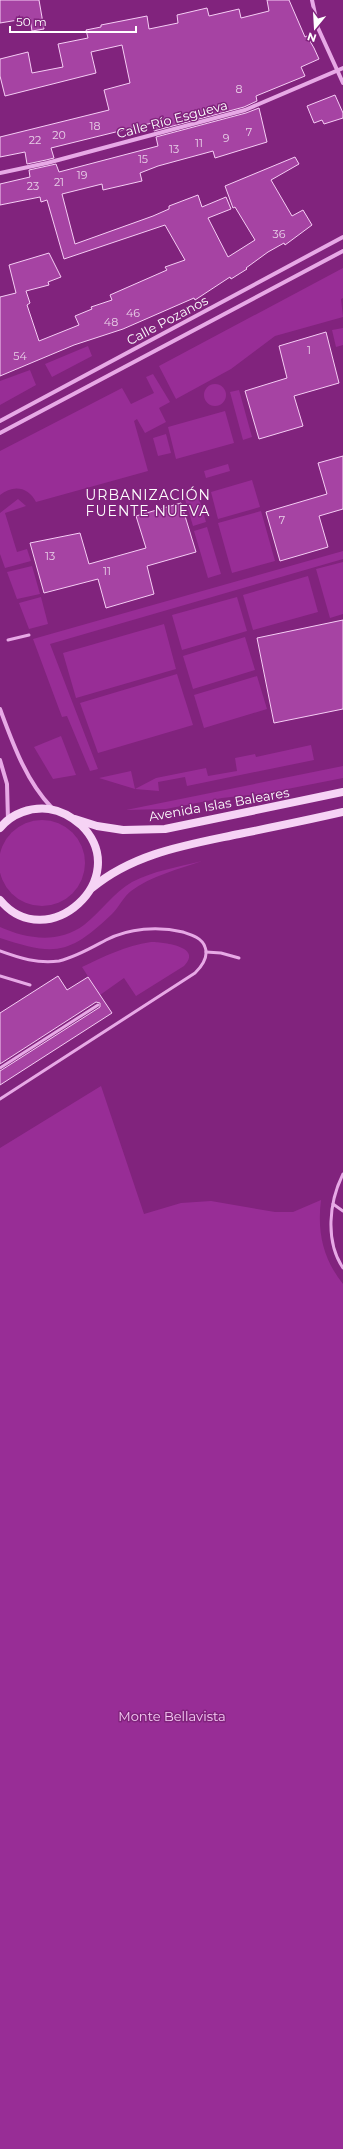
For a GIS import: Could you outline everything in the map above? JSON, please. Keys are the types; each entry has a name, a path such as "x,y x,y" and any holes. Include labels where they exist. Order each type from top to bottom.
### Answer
{"main road":[{"name":"Avenida Islas Baleares","path":"75,820 97,826 122,830 159,829 343,792"},
{"path":"0,828 8,820 20,813 34,809 54,810 75,820 86,830 96,852 97,871 92,889"},
{"path":"0,906 24,916 37,919 61,916 81,903 92,889 109,874 122,867 162,852 343,812"},
{"path":"0,900 11,910"}],"street":[{"path":"312,0 318,28 343,83"},
{"name":"Calle Río Esgueva","path":"0,173 47,163 245,110 343,68"},
{"name":"Calle Pozanos","path":"0,420 343,237"},
{"name":"Calle Pozanos","path":"0,433 343,251"},
{"path":"0,709 30,780 40,795 54,810"},
{"path":"0,760 5,775 9,798 8,820"}],"lane":[{"path":"8,640 29,635"},
{"path":"0,951 30,961 59,961 74,956 117,935 150,928 176,930 193,936 203,942 206,952 201,967 195,973 0,1100"},
{"path":"206,952 221,953 239,958"},
{"path":"0,976 30,985"},
{"path":"0,1068 98,1005"},
{"path":"343,1174 335,1191 331,1238 334,1252 343,1268"},
{"path":"334,1204 343,1211"}],"green space":[{"path":"343,268 343,298 341,299 343,317 275,336 231,369 176,399 159,366"},
{"path":"343,328 343,345 336,347 332,330"},
{"path":"88,346 92,356 52,377 45,364"},
{"path":"30,370 36,385 0,405 0,381"},
{"path":"153,374 170,402 159,408 166,422 145,433 137,419 134,421 148,471 36,502 25,490 15,488 10,489 0,495 0,451 122,388 131,404 154,393 146,377"},
{"path":"215,384 223,387 226,395 223,403 215,406 207,403 204,395 207,387"},
{"path":"239,390 252,437 243,440 230,392"},
{"path":"225,411 234,443 176,459 168,427"},
{"path":"166,434 171,453 158,456 153,438"},
{"path":"228,464 230,471 206,478 204,471"},
{"path":"252,480 260,507 218,519 211,492"},
{"path":"198,495 206,522 193,526 185,499"},
{"path":"18,499 26,506 5,513 17,552 27,549 31,561 5,568 0,554 0,513"},
{"path":"261,511 275,561 232,573 218,523"},
{"path":"207,527 221,574 208,578 194,531"},
{"path":"343,551 343,559 50,644 98,769 90,771 67,716 62,717 33,639"},
{"path":"343,562 343,614 330,618 316,569"},
{"path":"32,566 40,594 17,599 7,572"},
{"path":"308,576 318,612 253,630 243,595"},
{"path":"41,597 48,624 29,629 19,603"},
{"path":"237,597 247,631 182,650 172,615"},
{"path":"164,624 176,669 76,698 63,653"},
{"path":"245,637 255,670 193,689 183,656"},
{"path":"177,674 193,725 98,753 80,703"},
{"path":"257,676 267,709 204,728 194,695"},
{"path":"61,736 76,775 53,779 34,747"},
{"path":"311,745 314,760 187,786 185,777 158,782 159,791 135,789 156,778 206,768 208,776 237,771 235,758 255,754 256,757"},
{"path":"343,766 343,778 267,793 222,798 166,809 126,810"},
{"path":"131,771 135,789 99,778"},
{"path":"42,820 50,821 66,827 78,839 84,855 84,871 78,887 66,899 50,905 42,906 34,905 18,899 6,887 0,871 -1,863 0,855 6,839 18,827 34,821"},
{"path":"202,861 165,873 147,881 128,893 112,914 97,928 84,938 72,944 60,948 35,948 0,938 0,927 32,937 42,938 64,935 84,925 125,886 132,882 157,872"},
{"path":"151,942 179,946 189,954 189,959 184,966 136,996 124,978 100,995 82,967 107,955"},
{"name":"Monte Bellavista","path":"101,1086 144,1214 181,1203 211,1201 275,1212 293,1212 321,1200 320,1223 323,1245 326,1255 336,1275 343,1284 343,2149 0,2149 0,1148"}],"building":[{"path":"0,0 39,0 44,29 32,31 30,18 0,23"},
{"path":"267,0 289,0 305,37 307,36 314,48 319,59 301,67 305,76 256,96 257,101 244,107 154,131 152,123 51,148 54,158 27,164 25,152 0,157 0,137 109,110 104,90 130,83 122,45 91,52 96,73 5,96 0,76 0,59 28,52 32,73 63,67 58,44 88,38 86,30 101,27 101,25 147,16 149,29 178,23 177,15 207,8 209,16 239,9 241,18 269,11"},
{"path":"335,95 343,113 343,118 324,124 322,120 314,123 307,106"},
{"path":"259,108 267,142 215,158 213,151 158,166 140,173 142,181 103,190 102,184 62,194 75,244 153,216 169,209 169,206 198,195 202,207 226,197 231,209 208,218 228,257 255,240 235,207 233,208 225,186 295,157 299,164 271,180 292,216 303,210 312,225 285,245 284,243 268,252 246,268 247,269 231,279 230,277 195,300 194,298 123,329 74,345 0,376 0,297 16,293 9,265 49,253 61,277 48,282 49,285 26,291 30,303 27,305 39,341 79,325 75,316 92,309 91,307 112,300 110,295 167,270 165,267 185,260 165,225 64,259 47,200 41,202 40,197 0,205 0,184 30,177 29,170 56,164 59,172 158,146 156,137 246,113"},
{"path":"326,332 339,383 294,396 303,426 259,439 245,391 287,378 279,346"},
{"path":"343,456 343,509 319,516 328,547 280,561 266,512 327,494 318,463"},
{"path":"181,503 196,552 147,566 154,594 106,608 98,579 44,593 30,543 80,533 89,564 146,548 136,516"},
{"path":"343,620 343,709 274,723 257,638"},
{"path":"58,976 67,990 88,977 112,1013 0,1085 0,1071 100,1007 100,1003 96,1002 0,1064 0,1013"}],"district":[{"name":"URBANIZACIÓN FUENTE NUEVA","path":"148,504"}]}
